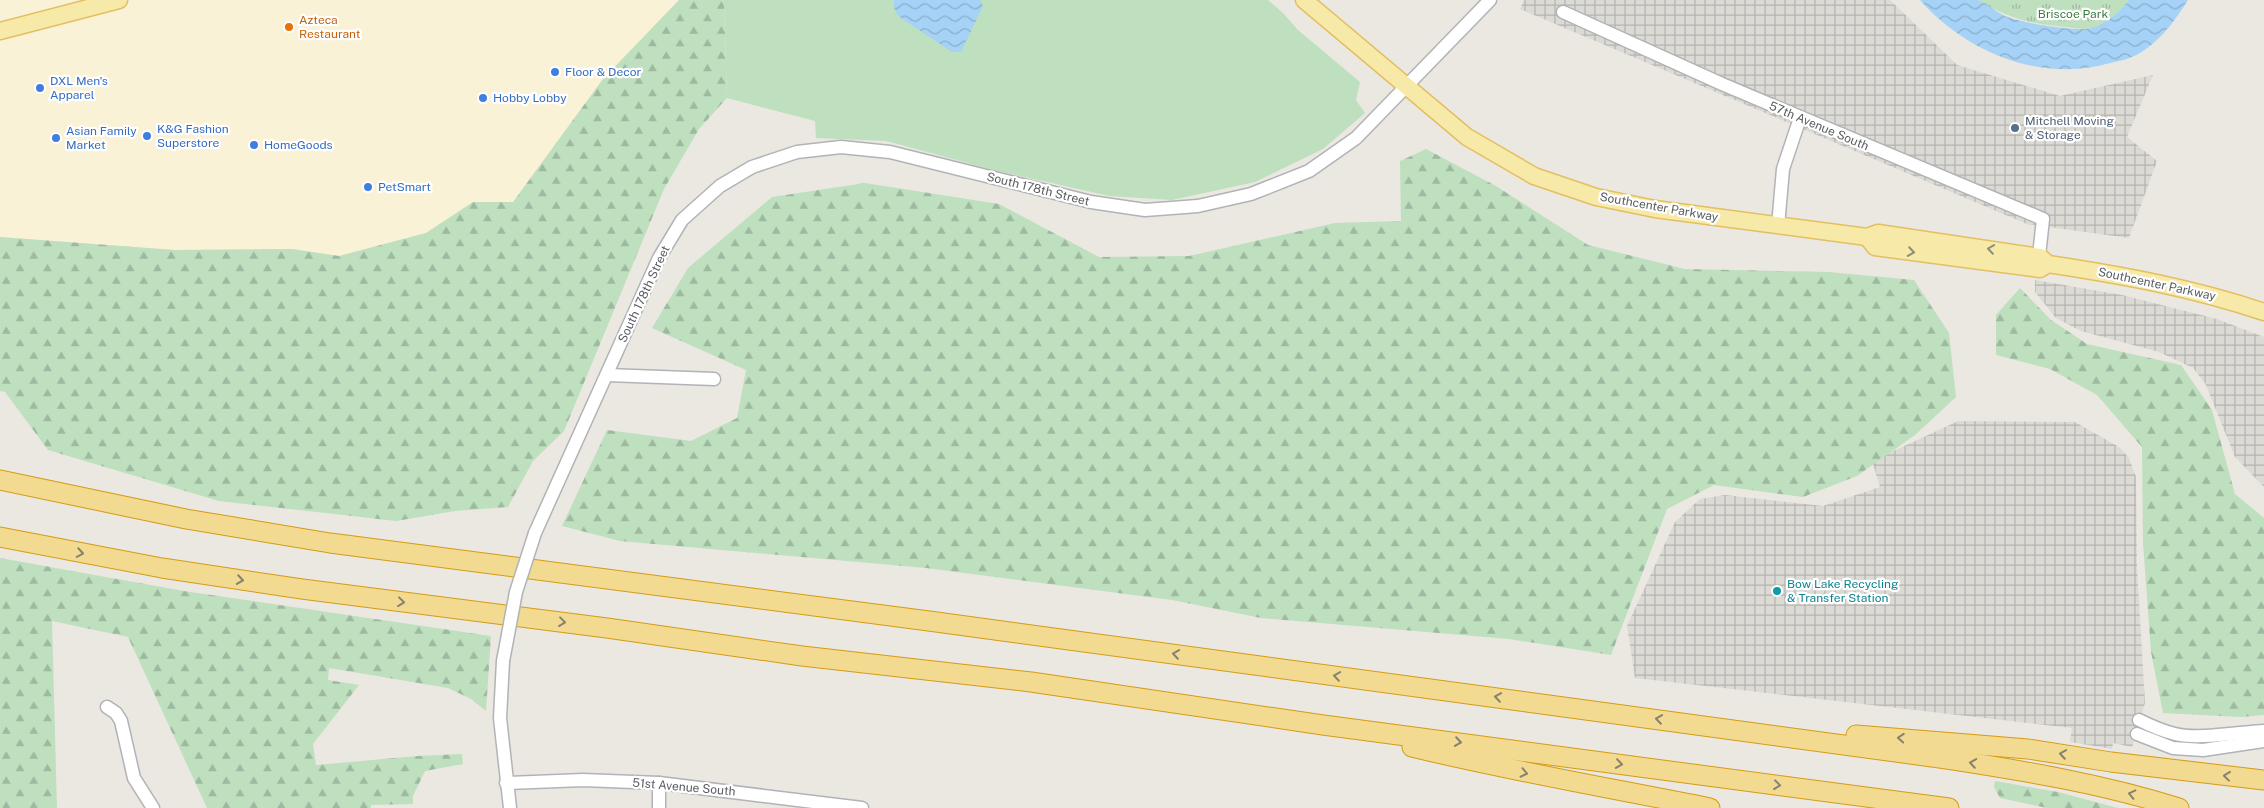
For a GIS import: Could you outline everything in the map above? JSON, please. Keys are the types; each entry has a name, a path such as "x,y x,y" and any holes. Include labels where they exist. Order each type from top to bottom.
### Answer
{"highway":[{"path":"0,480 186,519 358,547 713,592 1708,726 2018,770 2143,797 2179,808"},
{"path":"0,537 162,568 302,589 607,628 802,656 1031,682 1323,724 1949,808"},
{"path":"1323,724 1477,763 1710,808"},
{"path":"1708,726 1907,738 2028,749 2111,762 2264,780"}],"main road":[{"path":"0,32 119,0"},
{"name":"Southcenter Parkway","path":"1304,0 1467,137 1534,176 1596,197 1655,209 1867,237 1875,246 1924,255 2040,269 2043,260 2162,283 2224,298 2264,312"}],"street":[{"name":"South 178th Street","path":"510,808 500,718 503,661 516,592 535,533 659,258 682,220 720,186 752,167 797,152 841,147 890,152 1091,202 1145,210 1198,206 1251,194 1309,171 1356,138 1490,0"},
{"name":"57th Avenue South","path":"1563,12 1800,118 2043,219 2043,260"},
{"path":"1778,226 1783,169 1800,118"},
{"path":"607,375 714,379"},
{"path":"107,707 116,713 121,721 134,778 154,808"},
{"path":"2139,720 2178,735 2214,735 2232,732 2264,731"},
{"path":"2137,734 2173,748 2203,750 2264,741"},
{"name":"51st Avenue South","path":"506,782 583,780 659,783 787,804 862,808"},
{"path":"659,783 659,808"}],"shaded area":[{"path":"0,0 679,0 603,79 513,202 473,202 426,233 339,256 292,249 175,250 0,237"},
{"path":"1524,0 1890,0 1957,65 2060,96 2153,75 2127,137 2157,161 2129,238 2027,224 1520,9"},
{"path":"2035,280 2122,295 2217,319 2264,337 2264,487 2235,457 2205,383 2193,368 2159,352 2081,331 2056,318 2035,292"},
{"path":"1958,421 2075,422 2119,447 2129,458 2136,477 2137,568 2145,703 2132,747 2113,743 2112,749 2070,742 2072,728 1635,678 1627,626 1675,522 1700,499 1725,495 1823,506 1880,487 1872,461"}],"green space":[{"path":"679,0 724,0 727,98 699,129 664,189 564,431 533,461 508,507 455,511 396,521 219,501 48,450 5,392 0,391 0,237 175,250 292,249 339,256 426,233 473,202 513,202 603,79"},
{"path":"724,0 1268,0 1298,30 1360,82 1356,100 1365,113 1323,149 1255,182 1172,200 1109,196 994,170 886,141 816,138 815,121 727,98"},
{"name":"Briscoe Park","path":"1978,0 2129,0 2117,13 2107,20 2097,26 2086,29 2041,24 2020,19 2009,16"},
{"path":"1426,149 1496,186 1588,245 1685,269 1829,272 1914,280 1949,333 1956,397 1915,435 1857,476 1803,497 1714,485 1667,509 1611,655 1509,639 1261,618 1172,600 926,568 620,541 562,526 607,430 691,441 737,418 746,370 652,328 688,268 772,197 865,183 999,204 1099,257 1189,256 1335,223 1401,221 1400,161"},
{"path":"2020,288 2051,320 2087,344 2181,365 2212,410 2235,494 2264,518 2264,715 2241,717 2163,713 2151,652 2143,543 2142,447 2097,395 2050,369 1996,355 1996,315"},
{"path":"0,558 184,591 491,636 486,711 471,699 448,688 329,668 328,680 359,685 313,744 316,765 462,754 463,764 425,771 413,796 413,804 371,805 371,808 207,808 128,637 52,621 57,808 0,808"},
{"path":"1995,781 2058,792 2118,808 2047,808 2000,798 1994,787"}],"water":[{"path":"894,0 980,0 983,6 961,52 952,52 898,16 894,8"},
{"path":"1920,0 1978,0 2013,19 2048,26 2084,29 2092,28 2107,20 2117,13 2129,0 2188,0 2164,33 2141,53 2110,63 2084,68 2058,69 2032,66 2007,59 1983,48 1960,35 1939,19"}],"place":[{"name":"Azteca Restaurant","path":"289,27"},
{"name":"Floor & Decor","path":"555,72"},
{"name":"DXL Men's Apparel","path":"40,88"},
{"name":"Hobby Lobby","path":"483,98"},
{"name":"Mitchell Moving & Storage","path":"2015,128"},
{"name":"K&G Fashion Superstore","path":"147,136"},
{"name":"Asian Family Market","path":"56,138"},
{"name":"HomeGoods","path":"254,145"},
{"name":"PetSmart","path":"368,187"},
{"name":"Bow Lake Recycling & Transfer Station","path":"1777,591"}]}
